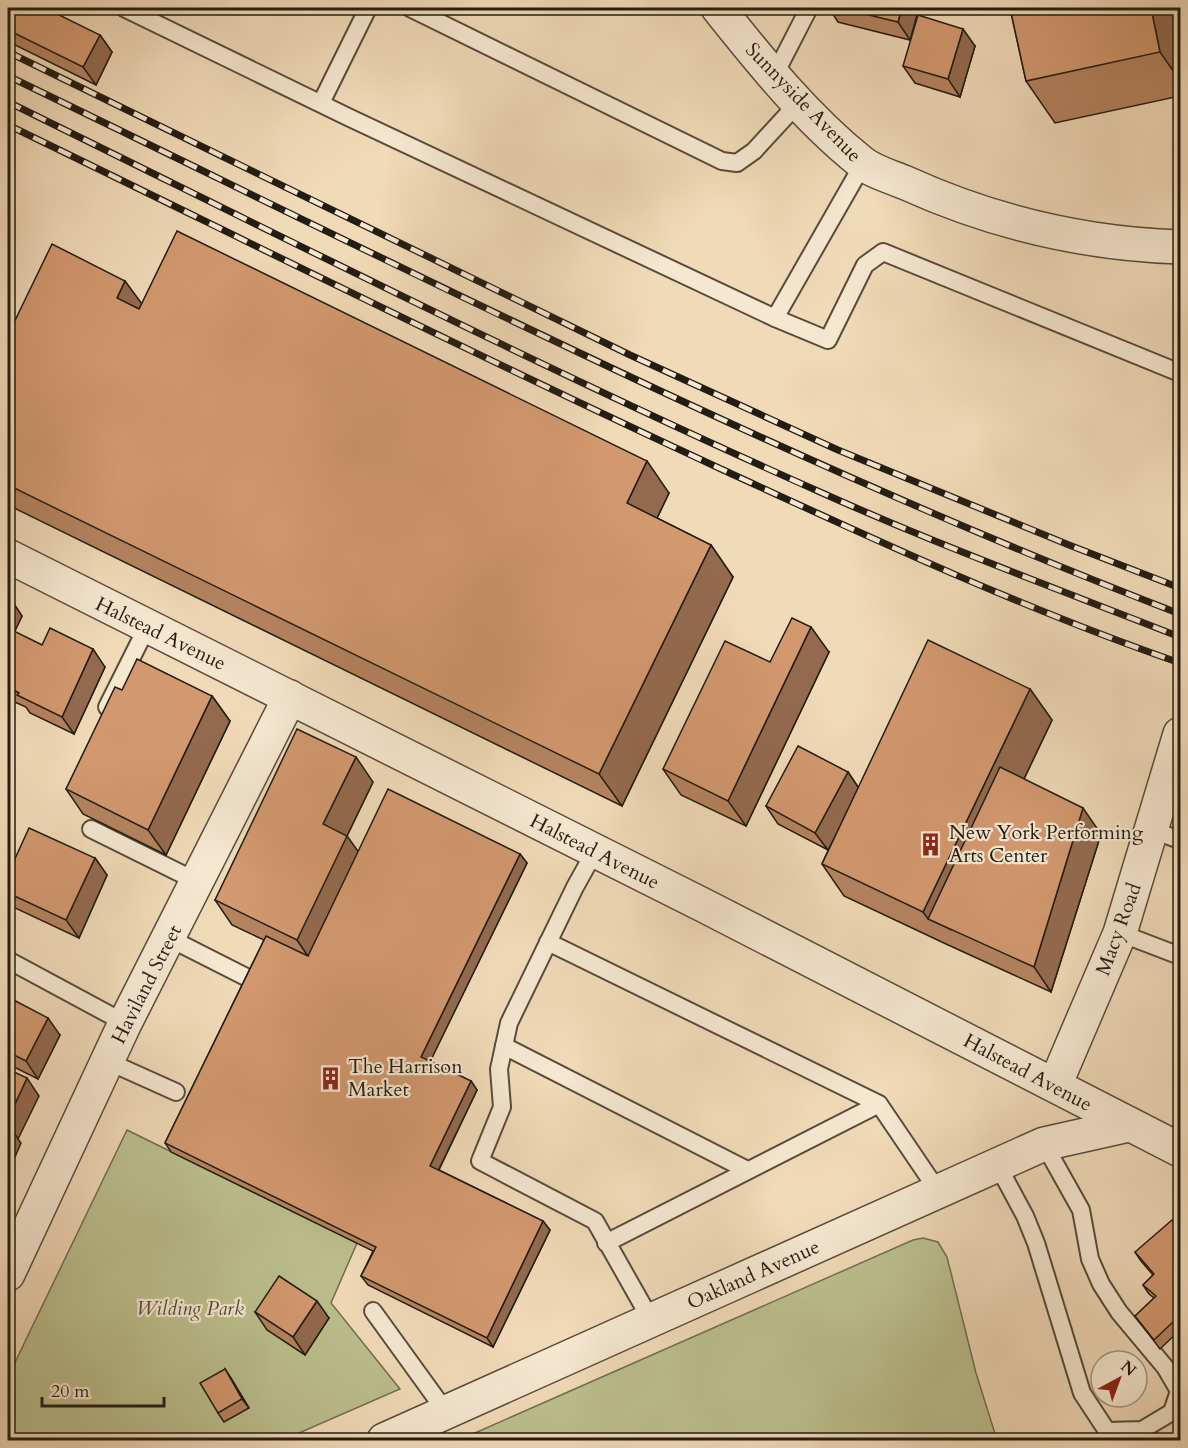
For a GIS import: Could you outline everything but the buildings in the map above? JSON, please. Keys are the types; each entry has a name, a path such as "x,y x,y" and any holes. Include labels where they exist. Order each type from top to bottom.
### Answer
{"street":[{"name":"Sunnyside Avenue","path":"718,8 774,76 862,164 955,203 1034,227 1127,244 1180,247"},
{"name":"Halstead Avenue","path":"8,556 595,850 1180,1150"},
{"name":"Haviland Street","path":"8,1274 125,1023 290,697"},
{"name":"Macy Road","path":"1055,1085 1120,933 1166,835 1179,744"},
{"name":"Oakland Avenue","path":"384,1440 1044,1144 1129,1125"}],"lane":[{"path":"123,8 775,318 828,340 865,265 883,252 1180,373"},
{"path":"321,103 368,8"},
{"path":"410,8 722,161 737,163 754,151 799,102"},
{"path":"774,76 808,8"},
{"path":"775,318 862,164"},
{"path":"101,718 147,627"},
{"path":"90,829 198,882"},
{"path":"595,850 509,1023 499,1069 502,1107 480,1161 595,1221 651,1320"},
{"path":"1120,933 1180,956"},
{"path":"169,938 246,977"},
{"path":"548,942 879,1104 938,1191"},
{"path":"8,960 125,1023"},
{"path":"504,1046 747,1170"},
{"path":"107,1061 176,1092"},
{"path":"606,1242 879,1104"},
{"path":"997,1164 1025,1216 1036,1243 1082,1393 1107,1431 1142,1430 1172,1412 1179,1391 1165,1367 1119,1312 1101,1284 1090,1259 1081,1210 1044,1144"},
{"path":"373,1311 446,1412"}],"green space":[{"name":"Wilding Park","path":"127,1130 357,1243 331,1303 400,1389 283,1440 8,1440 8,1377"},
{"path":"923,1238 938,1242 947,1257 976,1373 997,1440 459,1440 913,1240"}],"railway":[{"path":"8,52 630,355 838,450 1180,588"},
{"path":"8,76 443,288 735,425 1030,554 1180,614"},
{"path":"8,102 412,301 717,446 909,530 1180,637"},
{"path":"8,125 452,342 777,495 1006,596 1180,663"}],"place":[{"name":"New York Performing Arts Center","path":"931,844"},
{"name":"The Harrison Market","path":"330,1078"}]}
